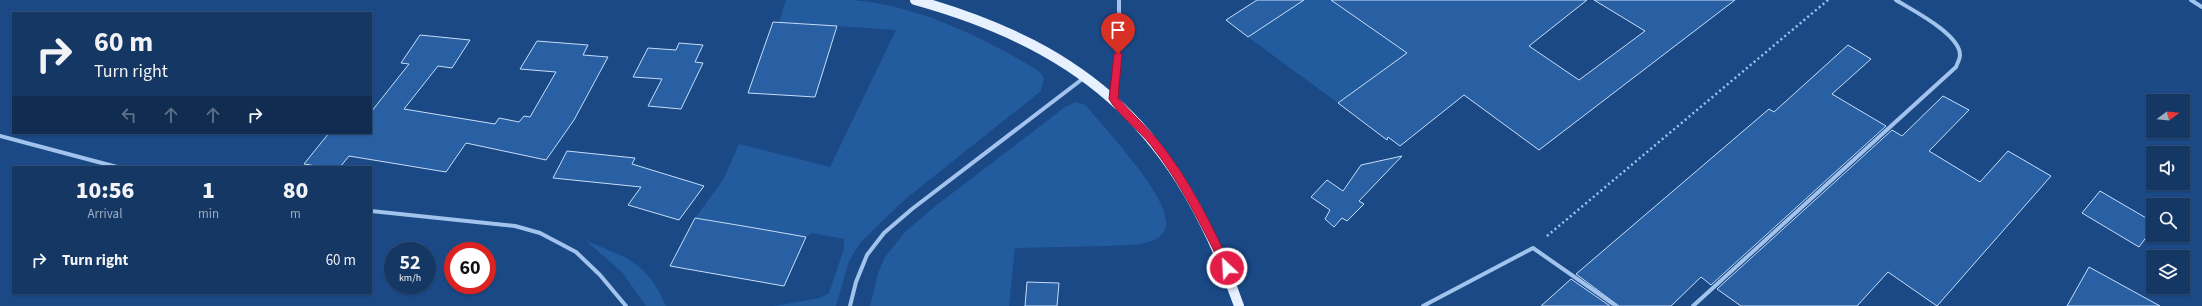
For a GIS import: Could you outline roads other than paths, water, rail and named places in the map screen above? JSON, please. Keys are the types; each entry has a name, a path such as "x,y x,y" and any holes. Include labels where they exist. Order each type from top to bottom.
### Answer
{"main road":[{"path":"915,0 960,13 1046,52 1085,77 1113,99 1153,142 1182,183 1209,230 1227,268 1239,306"}],"street":[{"path":"1113,99 1119,39 1119,0"},
{"path":"1693,306 1956,67 1960,56 1956,43 1946,32 1896,0"},
{"path":"2191,0 2202,7"},
{"path":"850,306 856,282 867,255 884,233 912,209 1085,77"},
{"path":"0,136 113,166"},
{"path":"372,211 515,226 540,233 576,252 600,275 626,306"},
{"path":"1423,306 1533,248 1616,306"}]}
